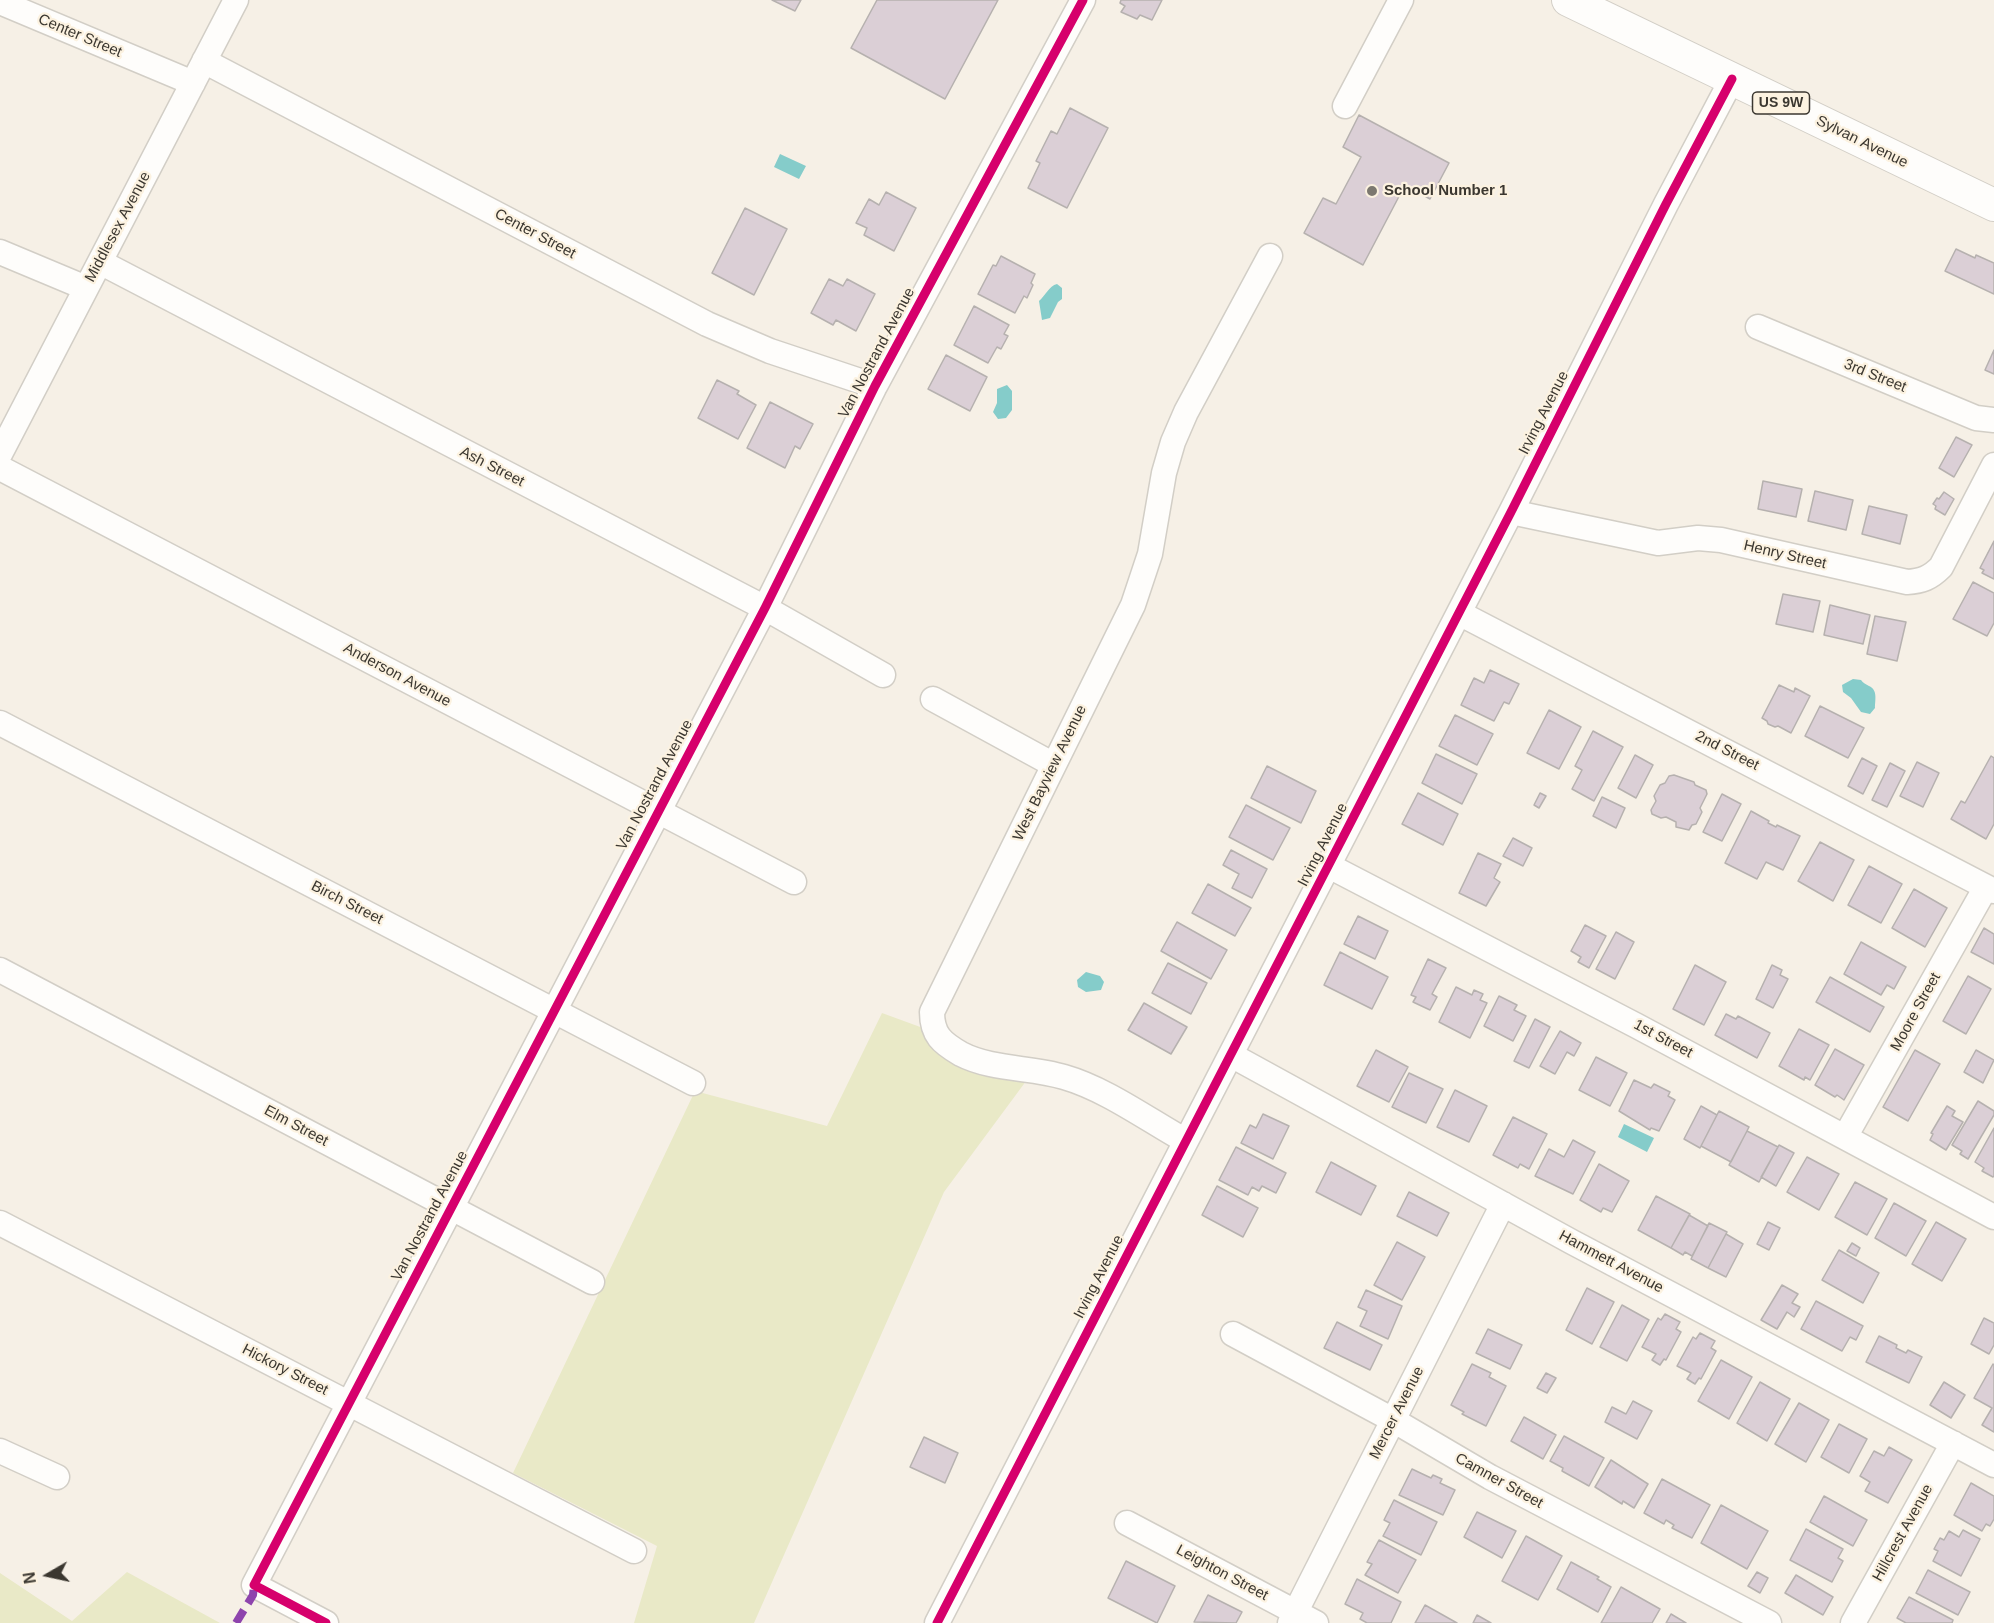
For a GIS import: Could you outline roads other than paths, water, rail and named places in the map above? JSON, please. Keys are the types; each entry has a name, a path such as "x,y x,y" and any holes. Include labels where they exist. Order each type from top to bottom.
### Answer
{"main road":[{"name":"Sylvan Avenue","path":"1568,0 1994,205"}],"street":[{"name":"Middlesex Avenue","path":"0,454 236,0"},
{"name":"Van Nostrand Avenue","path":"326,1623 254,1585 765,608 875,386 1083,0"},
{"path":"1345,106 1401,0"},
{"name":"Center Street","path":"0,2 193,83"},
{"name":"Center Street","path":"204,61 707,324 770,351 875,386"},
{"name":"Irving Avenue","path":"937,1623 1329,866 1732,79"},
{"path":"0,252 86,288"},
{"name":"West Bayview Avenue","path":"1186,1141 1097,1091 1066,1077 984,1062 962,1054 936,1035 932,1024 932,1012 1141,586 1150,554 1164,474 1173,442 1186,412 1270,256"},
{"name":"Ash Street","path":"99,262 765,608 883,675"},
{"name":"3rd Street","path":"1758,327 1976,418 1994,420"},
{"name":"Henry Street","path":"1511,512 1658,543 1698,538 1721,540 1907,582 1932,576 1941,567 1994,465"},
{"name":"Anderson Avenue","path":"0,468 794,882"},
{"name":"2nd Street","path":"1459,613 1990,889"},
{"path":"933,699 1054,765"},
{"name":"Birch Street","path":"0,723 693,1083"},
{"name":"1st Street","path":"1329,866 1626,1020 1994,1217"},
{"name":"Moore Street","path":"1845,1137 1990,889"},
{"name":"Elm Street","path":"0,970 592,1282"},
{"name":"Hammett Avenue","path":"1231,1055 1503,1204 1994,1465"},
{"name":"Mercer Avenue","path":"1301,1619 1393,1420 1503,1204"},
{"name":"Hickory Street","path":"0,1223 634,1551"},
{"name":"Camner Street","path":"1233,1334 1393,1420 1490,1477 1769,1623"},
{"name":"Hillcrest Avenue","path":"1853,1623 1953,1443"},
{"path":"0,1450 57,1477"},
{"name":"Leighton Street","path":"1127,1523 1301,1619"}],"water":[{"path":"780,154 806,166 799,179 774,167"},
{"path":"1057,284 1062,288 1062,299 1050,318 1042,320 1039,301 1049,289"},
{"path":"1007,385 1012,391 1012,410 1006,418 998,419 993,412 997,403 997,389"},
{"path":"1853,679 1861,680 1874,690 1875,708 1870,714 1861,712 1851,698 1843,692 1842,685"},
{"path":"1086,972 1100,976 1104,982 1101,990 1086,992 1078,987 1077,980"},
{"path":"1624,1124 1654,1138 1647,1152 1618,1137"}],"place":[{"name":"School Number 1","path":"1372,191"}]}
